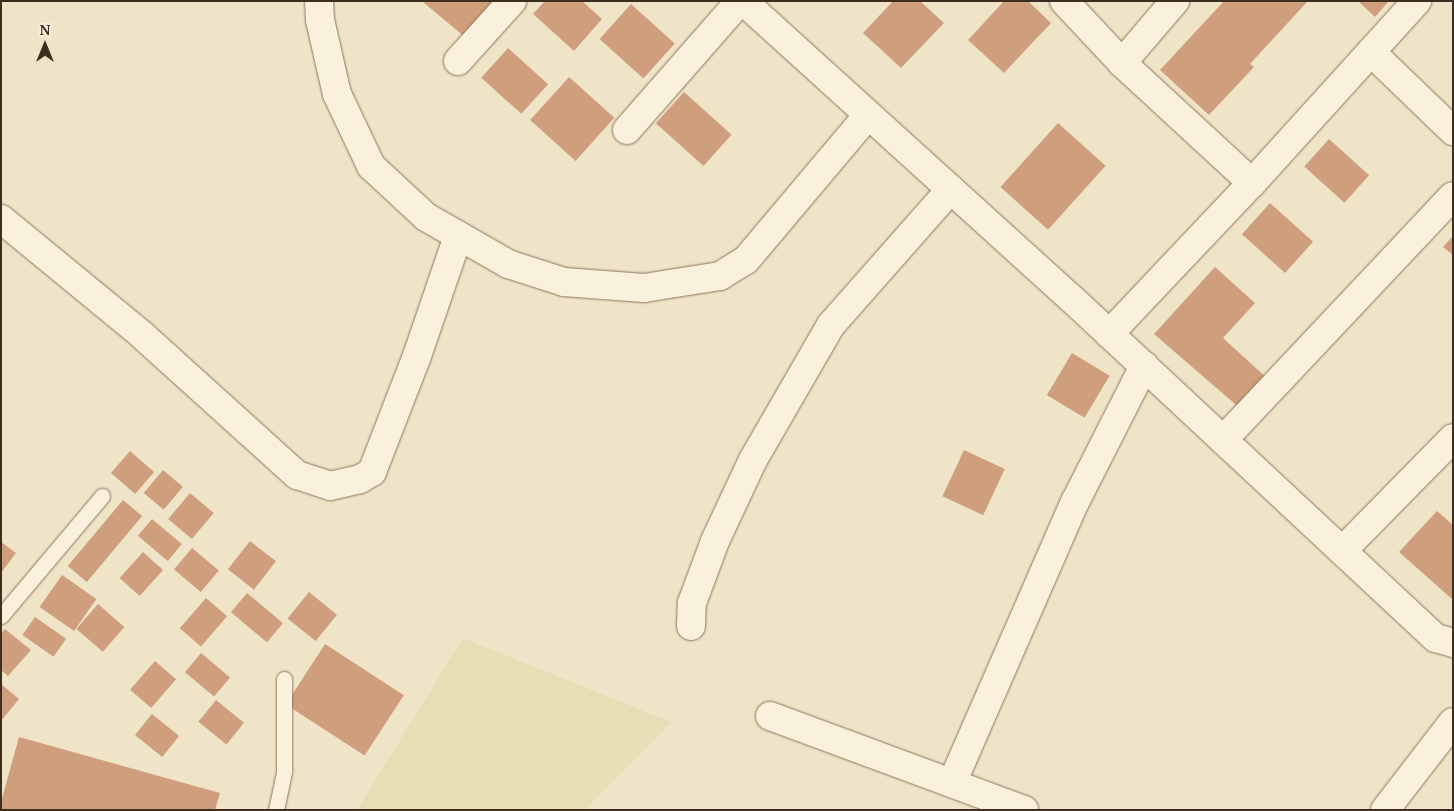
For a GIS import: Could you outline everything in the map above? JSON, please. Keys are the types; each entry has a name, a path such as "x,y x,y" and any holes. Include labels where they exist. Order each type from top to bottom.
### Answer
{"street":[{"path":"319,1 320,20 337,94 371,166 426,217 508,264 564,282 644,288 720,276 746,260 868,115"},
{"path":"458,61 512,1"},
{"path":"626,130 742,1 1144,366 1436,638 1453,643"},
{"path":"1064,1 1122,63 1252,183"},
{"path":"1122,63 1175,1"},
{"path":"1109,334 1252,183 1418,1"},
{"path":"1371,52 1453,130"},
{"path":"691,626 692,603 715,541 753,460 831,325 951,189"},
{"path":"1222,440 1453,196"},
{"path":"1,219 142,335 297,475 330,486 360,479 372,472 414,365 458,236"},
{"path":"952,783 1075,502 1144,366"},
{"path":"1342,551 1453,438"},
{"path":"770,716 1024,810"},
{"path":"1385,810 1453,722"}],"lane":[{"path":"1,616 102,496"},
{"path":"276,810 284,771 284,678"}],"shaded area":[{"path":"463,638 671,722 585,810 357,810"}],"building":[{"path":"425,1 495,1 465,37 424,3"},
{"path":"545,1 582,1 602,19 574,51 533,14"},
{"path":"893,1 920,1 944,23 901,68 863,33"},
{"path":"1004,1 1028,1 1051,23 1004,73 968,40"},
{"path":"1224,1 1308,1 1250,64 1254,67 1209,115 1160,70"},
{"path":"1358,1 1389,1 1375,17"},
{"path":"631,4 675,43 643,78 600,39"},
{"path":"508,48 548,84 521,114 481,78"},
{"path":"569,77 614,118 576,161 530,120"},
{"path":"684,92 732,135 703,166 656,123"},
{"path":"1058,123 1106,166 1048,230 1000,187"},
{"path":"1329,139 1369,175 1344,203 1304,166"},
{"path":"1270,203 1313,242 1285,273 1242,234"},
{"path":"1453,236 1453,255 1443,247"},
{"path":"1215,267 1255,303 1223,338 1269,380 1242,410 1154,334"},
{"path":"1072,353 1110,376 1084,418 1047,395"},
{"path":"964,450 1005,469 983,515 942,496"},
{"path":"130,451 154,472 135,494 111,473"},
{"path":"163,470 183,487 164,510 144,493"},
{"path":"190,493 214,513 192,539 168,519"},
{"path":"123,500 142,516 87,582 68,566"},
{"path":"1437,511 1453,525 1453,600 1399,552"},
{"path":"152,519 182,544 168,561 138,536"},
{"path":"250,541 276,561 254,590 228,569"},
{"path":"1,542 16,553 1,573"},
{"path":"192,548 219,570 201,592 174,569"},
{"path":"143,552 163,570 140,596 120,578"},
{"path":"62,575 96,599 74,631 40,607"},
{"path":"309,592 337,615 316,641 288,618"},
{"path":"247,593 283,623 267,642 231,612"},
{"path":"206,598 227,616 201,647 180,628"},
{"path":"98,604 124,627 103,652 76,629"},
{"path":"35,617 66,639 54,657 22,635"},
{"path":"5,629 31,650 8,676 1,670 1,633"},
{"path":"325,644 404,695 365,756 286,704"},
{"path":"201,653 230,677 214,697 185,672"},
{"path":"155,661 176,679 151,708 130,690"},
{"path":"1,684 19,699 1,721"},
{"path":"216,700 244,723 226,744 198,722"},
{"path":"152,714 179,736 162,757 135,735"},
{"path":"19,737 220,793 215,810 1,810 1,802"}]}
